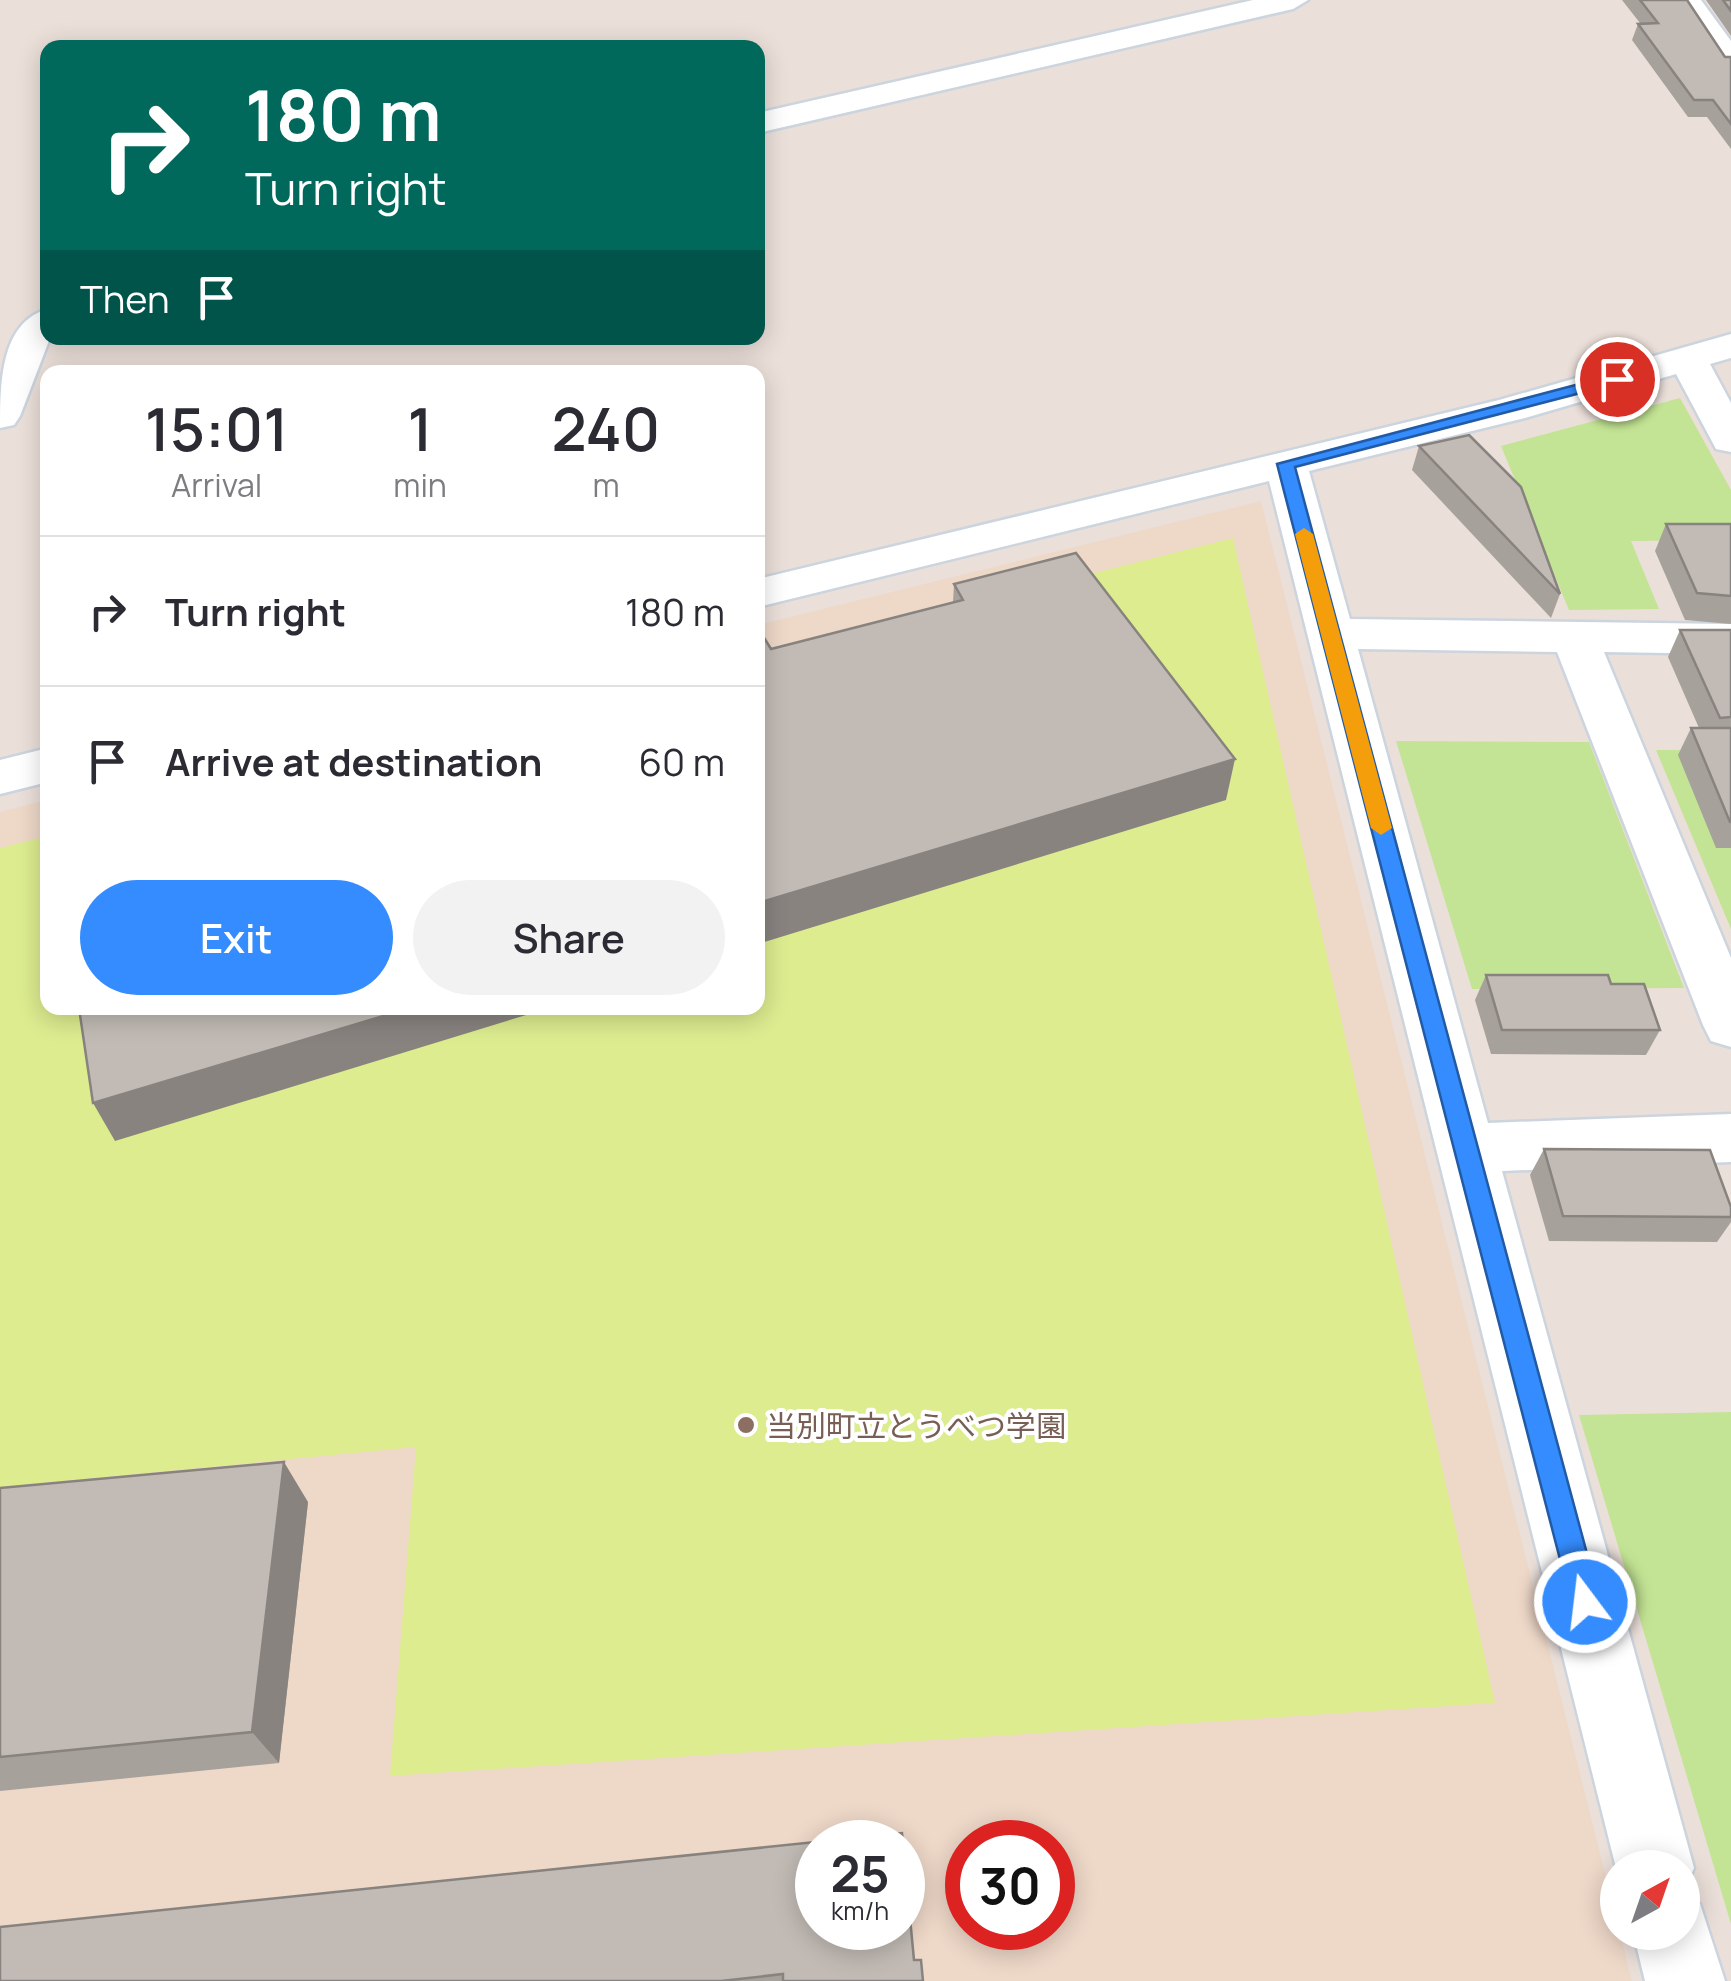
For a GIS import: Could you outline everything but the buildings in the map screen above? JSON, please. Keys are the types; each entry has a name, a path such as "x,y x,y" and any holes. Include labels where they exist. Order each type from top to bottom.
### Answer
{"street":[{"path":"765,121 1293,0"},
{"path":"1686,0 1731,64"},
{"path":"0,416 29,336 40,327"},
{"path":"765,590 1511,409 1731,346"},
{"path":"1688,359 1731,440"},
{"path":"1286,464 1650,1850"},
{"path":"1331,634 1731,639"},
{"path":"1576,639 1731,1025"},
{"path":"0,777 40,767"},
{"path":"1465,1148 1731,1138"},
{"path":"1677,1950 1685,1981"}],"shaded area":[{"name":"当別町立とうべつ学園","path":"1261,501 1600,1853 1600,1950 1624,1950 1632,1981 0,1981 0,812 40,802 40,1015 765,1015 765,623"}],"green space":[{"path":"1680,398 1731,490 1731,540 1631,541 1659,609 1569,610 1501,446"},
{"name":"当別町立とうべつ学園","path":"1233,538 1495,1703 390,1776 416,1447 0,1487 0,848 40,838 40,1015 765,1015 765,656"},
{"path":"1396,741 1589,742 1684,988 1472,989"},
{"path":"1656,750 1731,750 1731,929"},
{"path":"1731,1412 1731,1924 1579,1415"}],"slow traffic":[{"path":"1304,534 1381,828"}],"place":[{"name":"当別町立とうべつ学園","path":"746,1425"}],"route":[{"path":"1585,1602 1286,464 1617,379"}]}
